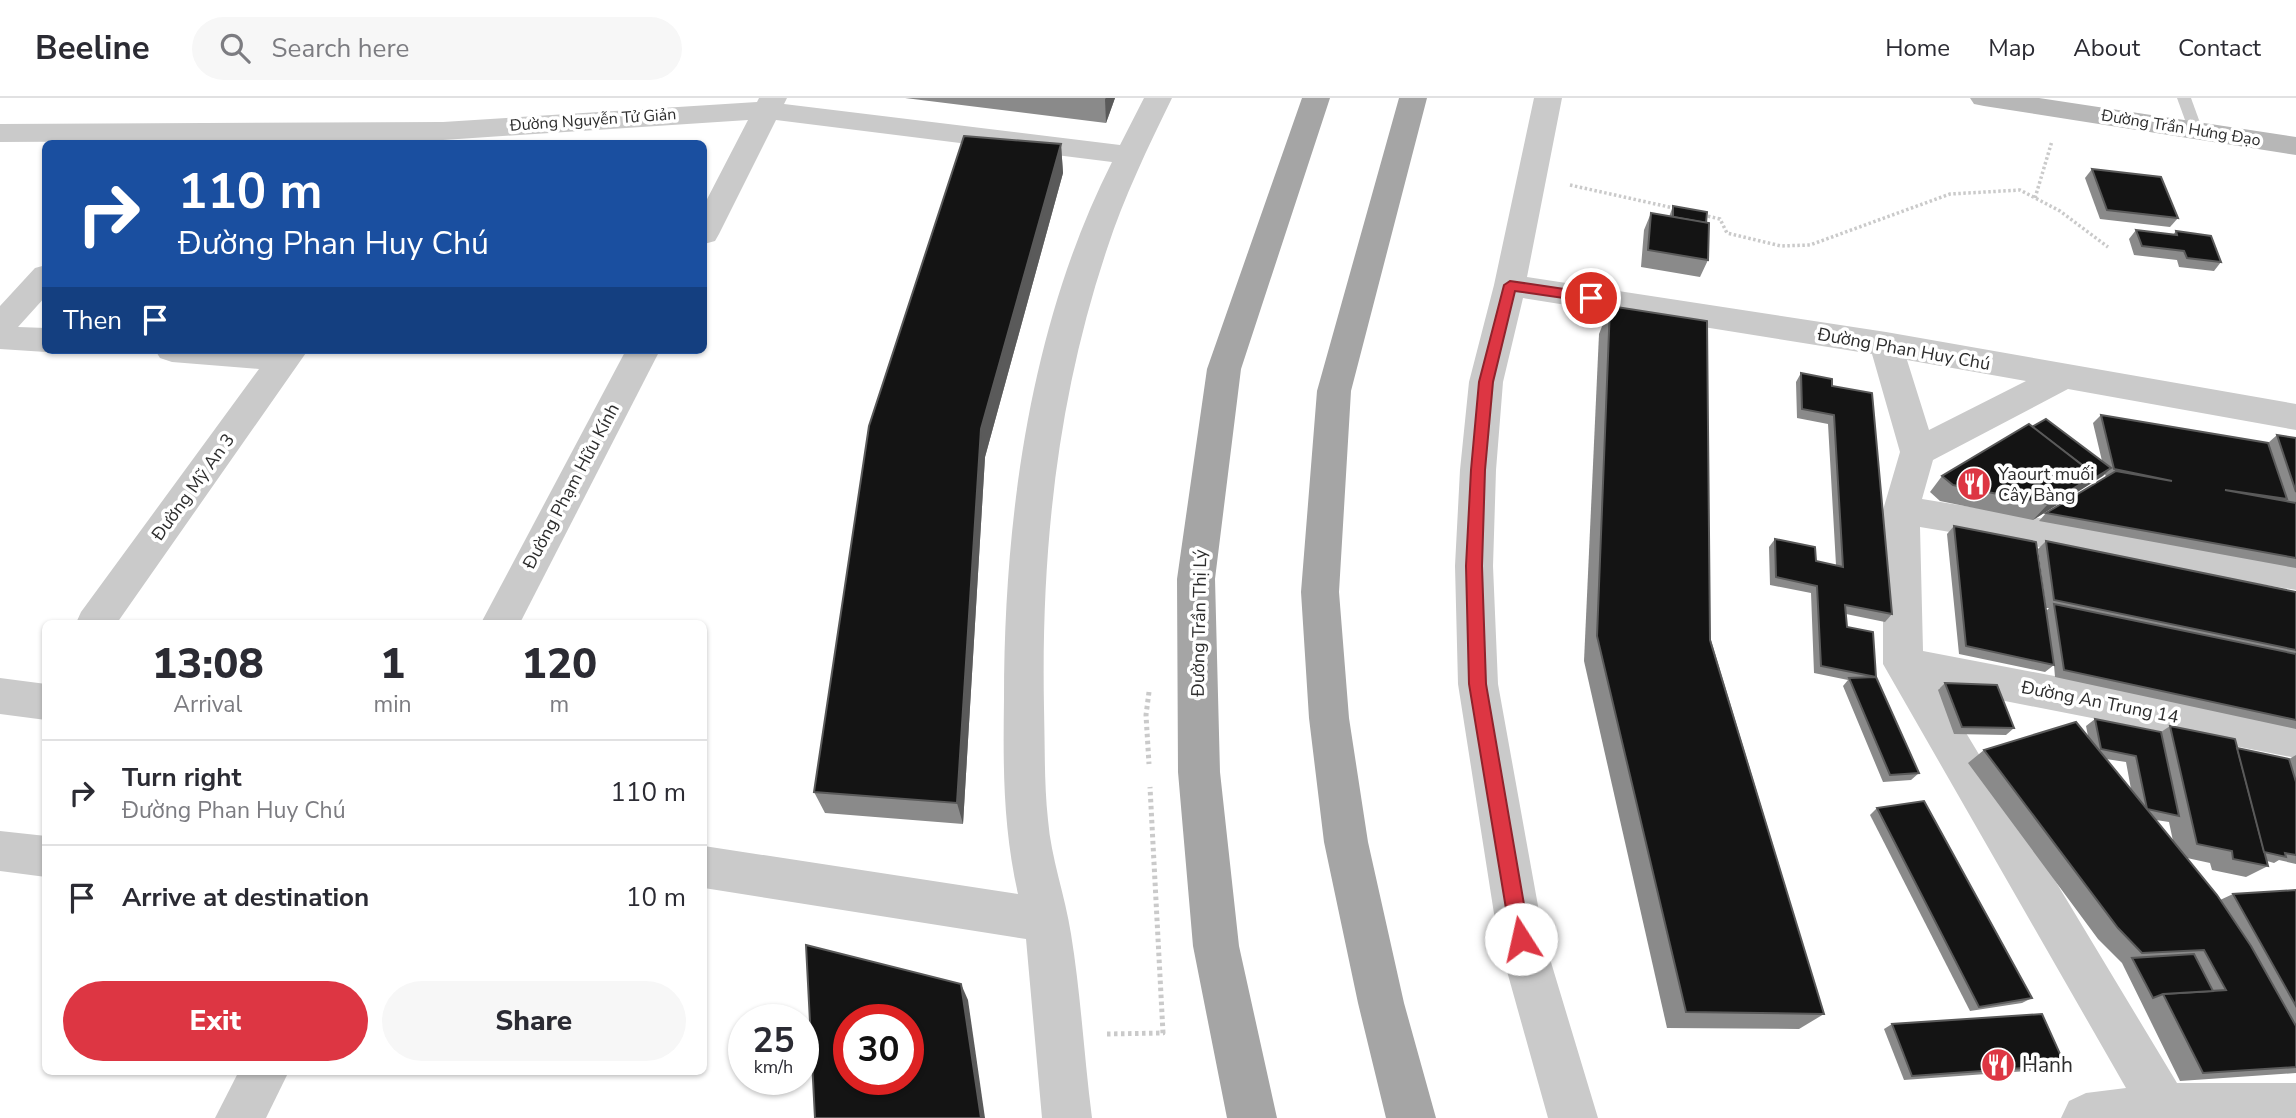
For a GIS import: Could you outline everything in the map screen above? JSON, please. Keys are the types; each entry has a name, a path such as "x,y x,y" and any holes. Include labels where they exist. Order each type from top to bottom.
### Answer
{"main road":[{"name":"Đường Trần Thị Lý","path":"1252,1118 1215,933 1199,772 1196,579 1224,369 1316,98"},
{"path":"1411,1118 1381,1003 1346,842 1329,718 1320,592 1334,391 1413,98"},
{"name":"Đường Trần Hưng Đạo","path":"1984,98 2070,107 2196,131 2296,146"}],"street":[{"path":"1067,1118 1046,920 1028,834 1021,651 1026,558 1034,482 1048,395 1066,326 1101,220 1129,155 1158,98"},
{"path":"1548,98 1510,285 1486,382 1478,470 1474,566 1478,684 1521,939 1573,1118"},
{"path":"707,228 770,104"},
{"name":"Đường Nguyễn Tử Giản","path":"0,132 169,138 438,137 770,104 1129,155"},
{"path":"0,326 42,280"},
{"name":"Đường Phan Huy Chú","path":"1510,285 1885,344 2296,417"},
{"path":"0,337 42,340"},
{"path":"1885,344 1918,452 1901,510 1903,663 2166,1113"},
{"name":"Đường Mỹ An 3","path":"97,620 288,354"},
{"name":"Đường Phạm Hữu Kính","path":"502,620 641,354"},
{"path":"1918,452 2062,377"},
{"path":"1901,510 2296,576"},
{"name":"Đường An Trung 14","path":"1903,663 2296,740"},
{"path":"0,696 42,699"},
{"path":"0,850 42,856"},
{"path":"707,867 1046,920"},
{"path":"240,1118 263,1075"},
{"path":"2086,1118 2296,1107"}],"lane":[{"path":"2185,98 2196,131"}],"path":[{"path":"2035,198 2070,107"},
{"path":"1531,178 1682,210"},
{"path":"1695,213 1720,219 1727,233 1782,246 1810,245 1950,194 2020,190 2060,211 2108,247"}],"building":[{"path":"964,136 1061,144 981,429 957,803 814,792 869,426"},
{"path":"2092,169 2161,177 2178,218 2107,210"},
{"path":"1673,206 1707,212 1706,223 1673,217"},
{"path":"1651,213 1709,223 1708,260 1648,250"},
{"path":"2136,230 2177,235 2176,231 2211,236 2221,262 2187,258 2184,251 2142,246"},
{"path":"1610,306 1707,321 1710,640 1824,1014 1686,1012 1597,636"},
{"path":"1801,373 1832,379 1832,386 1872,393 1892,614 1845,605 1847,627 1873,632 1876,677 1821,666 1817,586 1776,577 1775,539 1815,547 1816,561 1843,567 1834,415 1802,409"},
{"path":"2101,415 2268,443 2287,499 2225,490 2296,503 2296,558 2046,513 2116,471 2172,481 2114,469"},
{"path":"2046,419 2111,468 2088,482 2095,475 2032,427"},
{"path":"2029,424 2095,475 2048,504 1953,485 1942,476"},
{"path":"2277,435 2296,438 2296,492"},
{"path":"1954,526 2036,542 2054,665 1966,646"},
{"path":"2046,541 2296,592 2296,650 2054,600"},
{"path":"2054,604 2296,654 2296,720 2064,670"},
{"path":"1876,677 1919,773 1890,775 1849,678"},
{"path":"1945,683 1997,685 2014,728 1962,727"},
{"path":"2095,719 2161,732 2179,816 2147,809 2136,756 2101,749"},
{"path":"2076,722 2217,895 2251,946 2296,1026 2296,1067 2203,1073 2163,994 2226,990 2204,950 2142,953 2118,928 1984,750"},
{"path":"2170,726 2235,739 2268,866 2233,859 2232,851 2197,844"},
{"path":"2237,748 2289,759 2296,782 2296,855 2285,853 2286,857 2264,852"},
{"path":"1924,801 2032,998 1979,1007 1877,808"},
{"path":"2296,890 2296,1006 2233,894"},
{"path":"806,945 961,984 981,1118 815,1118 814,1095 819,1095 819,1004 809,1004"},
{"path":"2194,954 2213,991 2163,994 2153,998 2132,958"},
{"path":"2042,1014 2065,1065 1912,1076 1892,1024"}],"place":[{"name":"Yaourt muối Cây Bàng","path":"1974,484"},
{"name":"Hanh","path":"1998,1065"}],"route":[{"path":"1521,939 1478,684 1474,566 1478,470 1486,382 1510,285 1591,298"}]}
